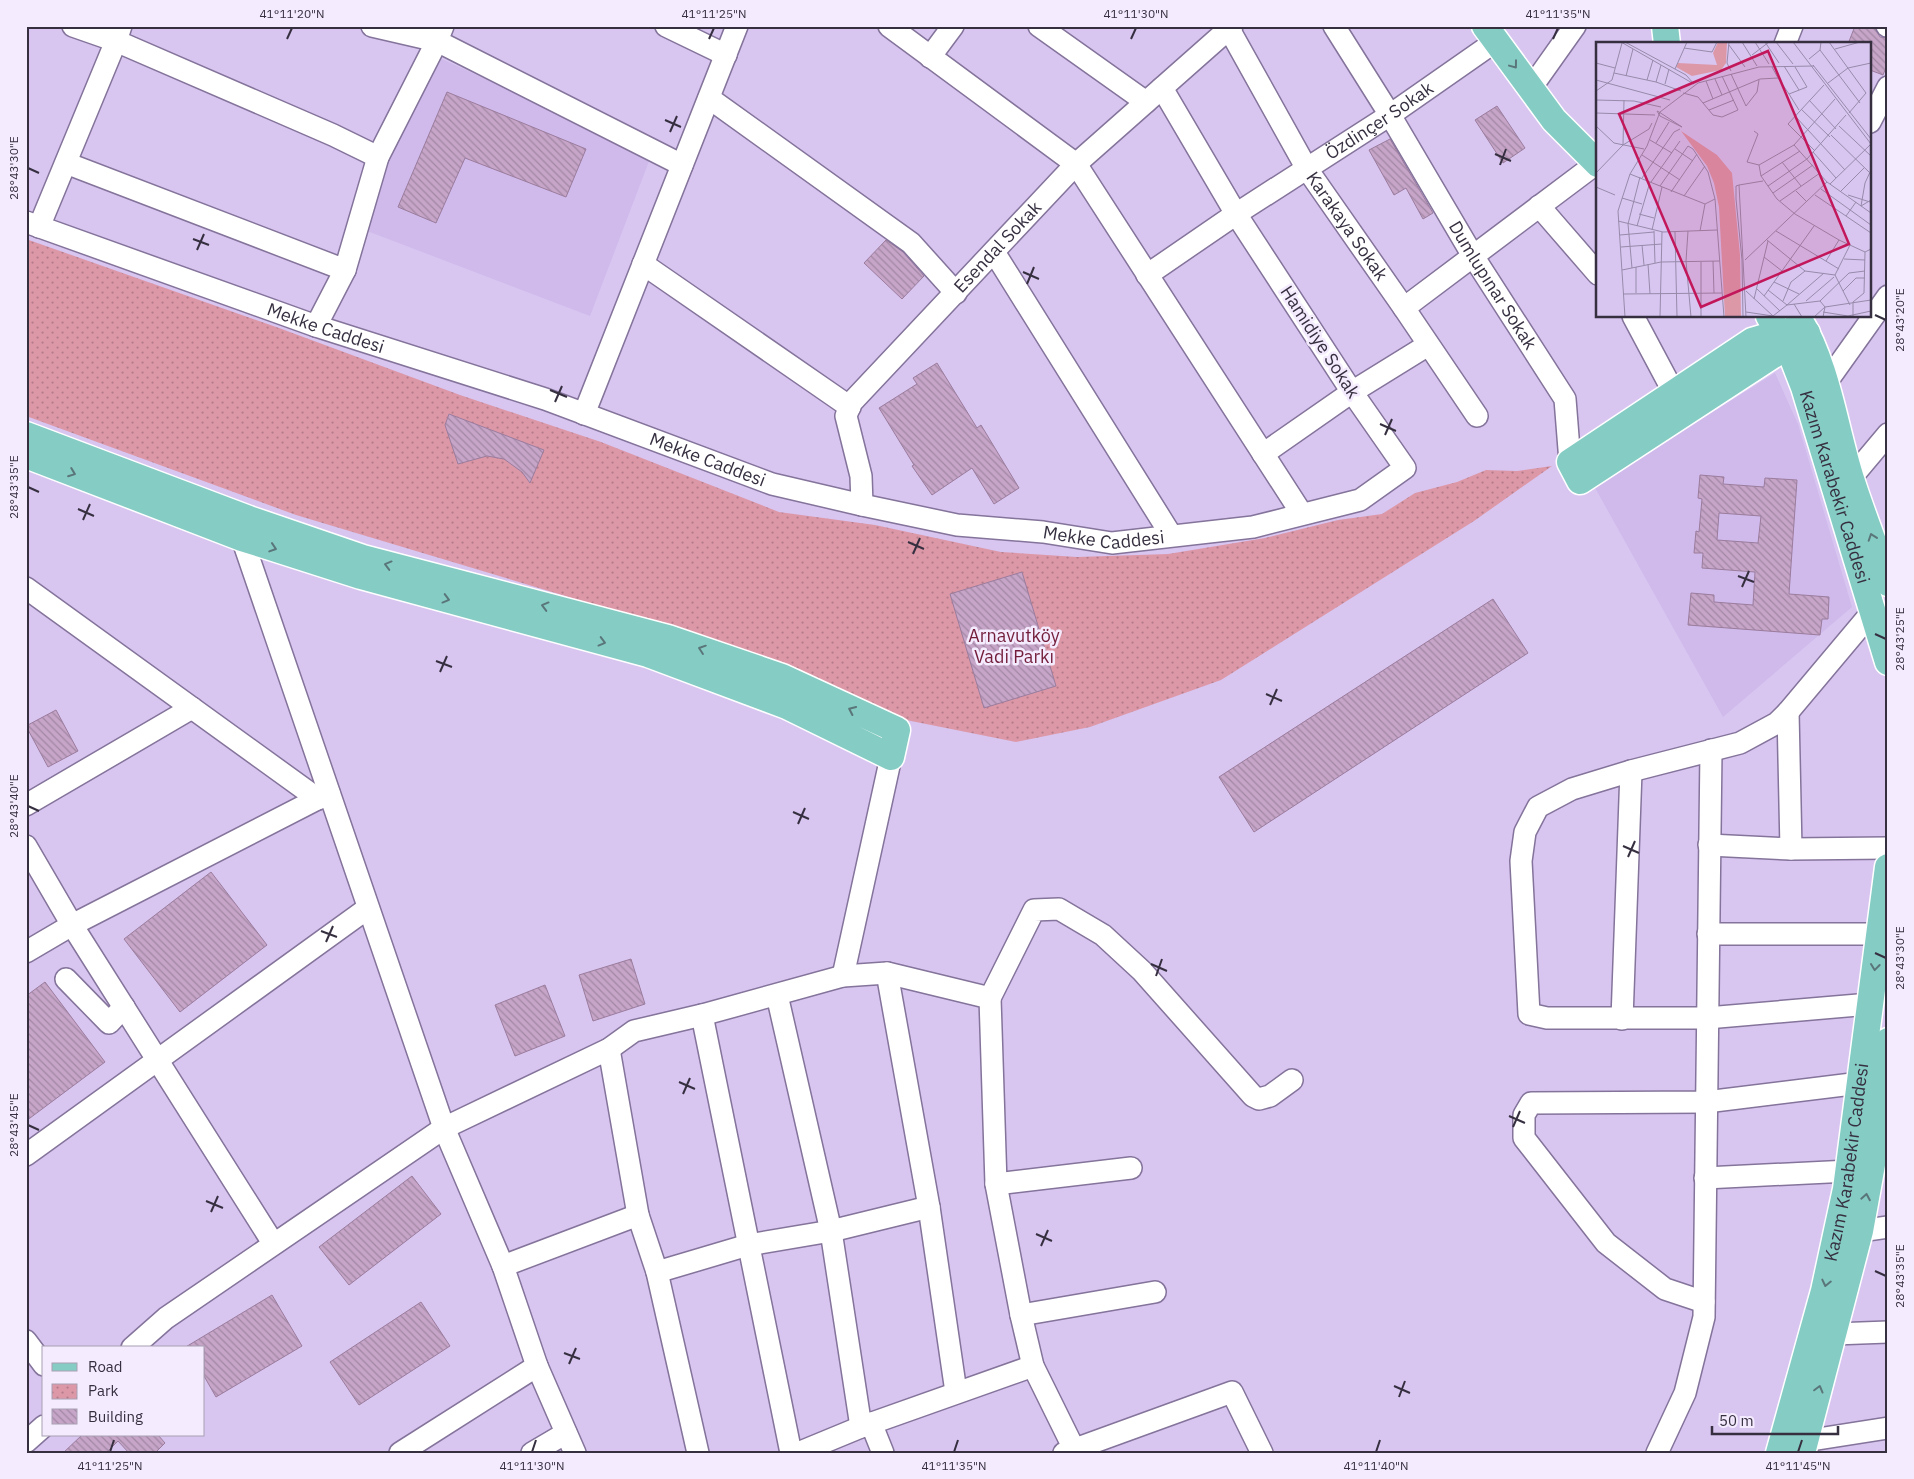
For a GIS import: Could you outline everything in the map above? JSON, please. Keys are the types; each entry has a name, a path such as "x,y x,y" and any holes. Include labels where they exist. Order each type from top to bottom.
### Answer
{"main road":[{"path":"1666,26 1667,42"},
{"path":"1490,33 1554,120 1596,163"},
{"path":"1575,471 1788,329"},
{"path":"1575,471 1674,393 1752,341 1788,329"},
{"name":"Kazım Karabekir Caddesi","path":"1788,329 1820,360 1851,478 1888,583"},
{"name":"Kazım Karabekir Caddesi","path":"1788,329 1888,662"},
{"path":"26,436 245,528 362,576 648,654 787,706 891,757 896,730 782,677 668,638 245,528 26,455"},
{"name":"Kazım Karabekir Caddesi","path":"1779,1453 1824,1291 1849,1171 1888,866"},
{"name":"Kazım Karabekir Caddesi","path":"1803,1447 1860,1231 1884,1099 1888,1041"}],"street":[{"path":"74,26 118,34 378,157"},
{"path":"372,26 440,34 682,165"},
{"path":"666,26 726,55"},
{"path":"584,414 737,26"},
{"path":"889,26 1076,164 1302,514"},
{"path":"930,56 953,26"},
{"path":"1039,26 1154,95"},
{"name":"Dumlupınar Sokak","path":"1334,26 1390,115 1473,256 1565,399 1575,471"},
{"path":"1531,88 1575,26"},
{"path":"1786,42 1792,26"},
{"name":"Esendal Sokak","path":"850,407 1076,164 1230,28"},
{"name":"Karakaya Sokak","path":"1230,28 1307,169 1477,416"},
{"name":"Özdinçer Sokak","path":"1147,275 1236,214 1390,115 1490,33"},
{"path":"33,225 66,163 118,34"},
{"path":"316,326 345,270 378,157 440,34"},
{"path":"1872,118 1888,87"},
{"name":"Hamidiye Sokak","path":"1154,95 1236,214 1352,392 1405,468"},
{"path":"709,98 911,243 956,293"},
{"path":"66,163 345,270"},
{"path":"1404,308 1596,165"},
{"path":"1539,206 1596,272"},
{"name":"Mekke Caddesi","path":"33,225 316,326 545,399 772,484 862,506 957,525 1043,532 1112,543 1253,526 1360,500 1405,468"},
{"path":"994,252 1171,535"},
{"path":"643,264 850,407 846,416 862,476 862,506"},
{"path":"1826,383 1888,296"},
{"path":"1634,318 1674,393"},
{"path":"1263,454 1352,392 1428,345"},
{"path":"1851,478 1888,434"},
{"path":"245,528 323,796 368,908 444,1128 503,1266 537,1366 575,1453"},
{"path":"26,588 192,708 323,796"},
{"path":"1870,1004 1707,1018 1547,1018 1529,1014 1521,861 1524,832 1538,807 1572,789 1631,771 1740,744 1776,723 1788,712 1872,612"},
{"path":"26,805 192,708"},
{"path":"1788,712 1791,849"},
{"path":"1657,1453 1685,1393 1704,1317 1704,1178 1711,750"},
{"path":"843,976 891,757"},
{"path":"1622,1019 1631,771"},
{"path":"26,952 72,925 323,796"},
{"path":"1709,845 1791,849 1888,848"},
{"path":"26,846 72,925 273,1244"},
{"path":"26,1155 368,908"},
{"path":"1262,1453 1232,1392 1071,1451 1033,1366 1021,1315 996,1184 990,998 1034,910 1059,909 1103,935 1142,971 1253,1096 1259,1099 1270,1096 1292,1080"},
{"path":"1708,934 1879,934"},
{"path":"887,973 929,1207 956,1392"},
{"path":"134,1346 166,1318 444,1128 609,1049 634,1031 702,1015 843,976 887,973 990,998"},
{"path":"66,979 109,1023 124,1007"},
{"path":"777,995 832,1231 866,1425 883,1453"},
{"path":"702,1015 791,1453"},
{"path":"609,1049 638,1215 657,1272 698,1453"},
{"path":"1704,1302 1665,1289 1606,1243 1524,1138 1524,1115 1531,1103 1706,1102 1860,1083"},
{"path":"996,1184 1131,1168"},
{"path":"1704,1178 1849,1171"},
{"path":"657,1272 748,1245 832,1231 929,1207"},
{"path":"503,1266 638,1215"},
{"path":"1860,1231 1888,1227"},
{"path":"1021,1315 1155,1292"},
{"path":"1834,1334 1888,1332"},
{"path":"26,1341 42,1362"},
{"path":"400,1453 537,1366"},
{"path":"798,1453 866,1425 1033,1366"},
{"path":"26,1442 42,1428"},
{"path":"1803,1447 1888,1428"},
{"path":"532,1453 566,1433"}],"shaded area":[{"path":"427,52 651,156 590,316 362,229"},
{"path":"1775,373 1798,424 1852,607 1723,717 1594,486"}],"green space":[{"name":"Arnavutköy Vadi Parkı","path":"26,239 279,328 460,395 601,442 779,512 875,525 1001,552 1077,557 1168,554 1265,538 1338,520 1382,514 1415,493 1457,482 1486,470 1517,471 1552,466 1474,521 1221,680 1090,727 1016,742 906,720 859,697 735,647 296,515 26,416"}],"building":[{"path":"1855,26 1871,26 1875,28 1880,37 1888,38 1888,63 1883,75 1872,71 1872,42 1849,42"},
{"path":"447,92 586,149 566,197 465,158 436,223 398,207"},
{"path":"1497,106 1525,148 1503,163 1475,120"},
{"path":"1390,139 1433,213 1423,219 1406,188 1394,195 1369,150"},
{"path":"886,240 903,252 924,276 902,299 864,263"},
{"path":"937,363 977,428 981,425 1019,488 994,504 972,468 932,495 912,466 914,465 879,408 917,384 913,378"},
{"path":"449,414 544,450 530,483 522,472 504,459 487,456 458,464 445,425"},
{"path":"1700,475 1724,477 1723,484 1764,487 1765,478 1797,480 1789,594 1829,597 1828,619 1822,619 1820,635 1688,625 1691,593 1714,595 1714,602 1753,605 1755,572 1702,568 1703,553 1694,553 1696,531 1699,532 1702,499 1698,498","holes":["1719,513 1761,516 1758,543 1717,540"]},
{"path":"1022,572 1056,686 984,708 950,594"},
{"path":"1493,599 1528,653 1254,832 1219,777"},
{"path":"56,710 78,751 48,767 26,726"},
{"path":"211,872 267,945 180,1012 124,939"},
{"path":"631,959 645,1004 593,1021 579,975"},
{"path":"45,982 105,1062 26,1121 26,996"},
{"path":"545,985 565,1036 515,1056 495,1005"},
{"path":"412,1176 441,1214 349,1285 319,1247"},
{"path":"272,1295 302,1346 216,1397 205,1378 205,1346 187,1346"},
{"path":"421,1302 450,1346 359,1405 330,1362"},
{"path":"81,1436 159,1436 165,1443 155,1453 129,1453 118,1441 106,1453 63,1453"}]}
